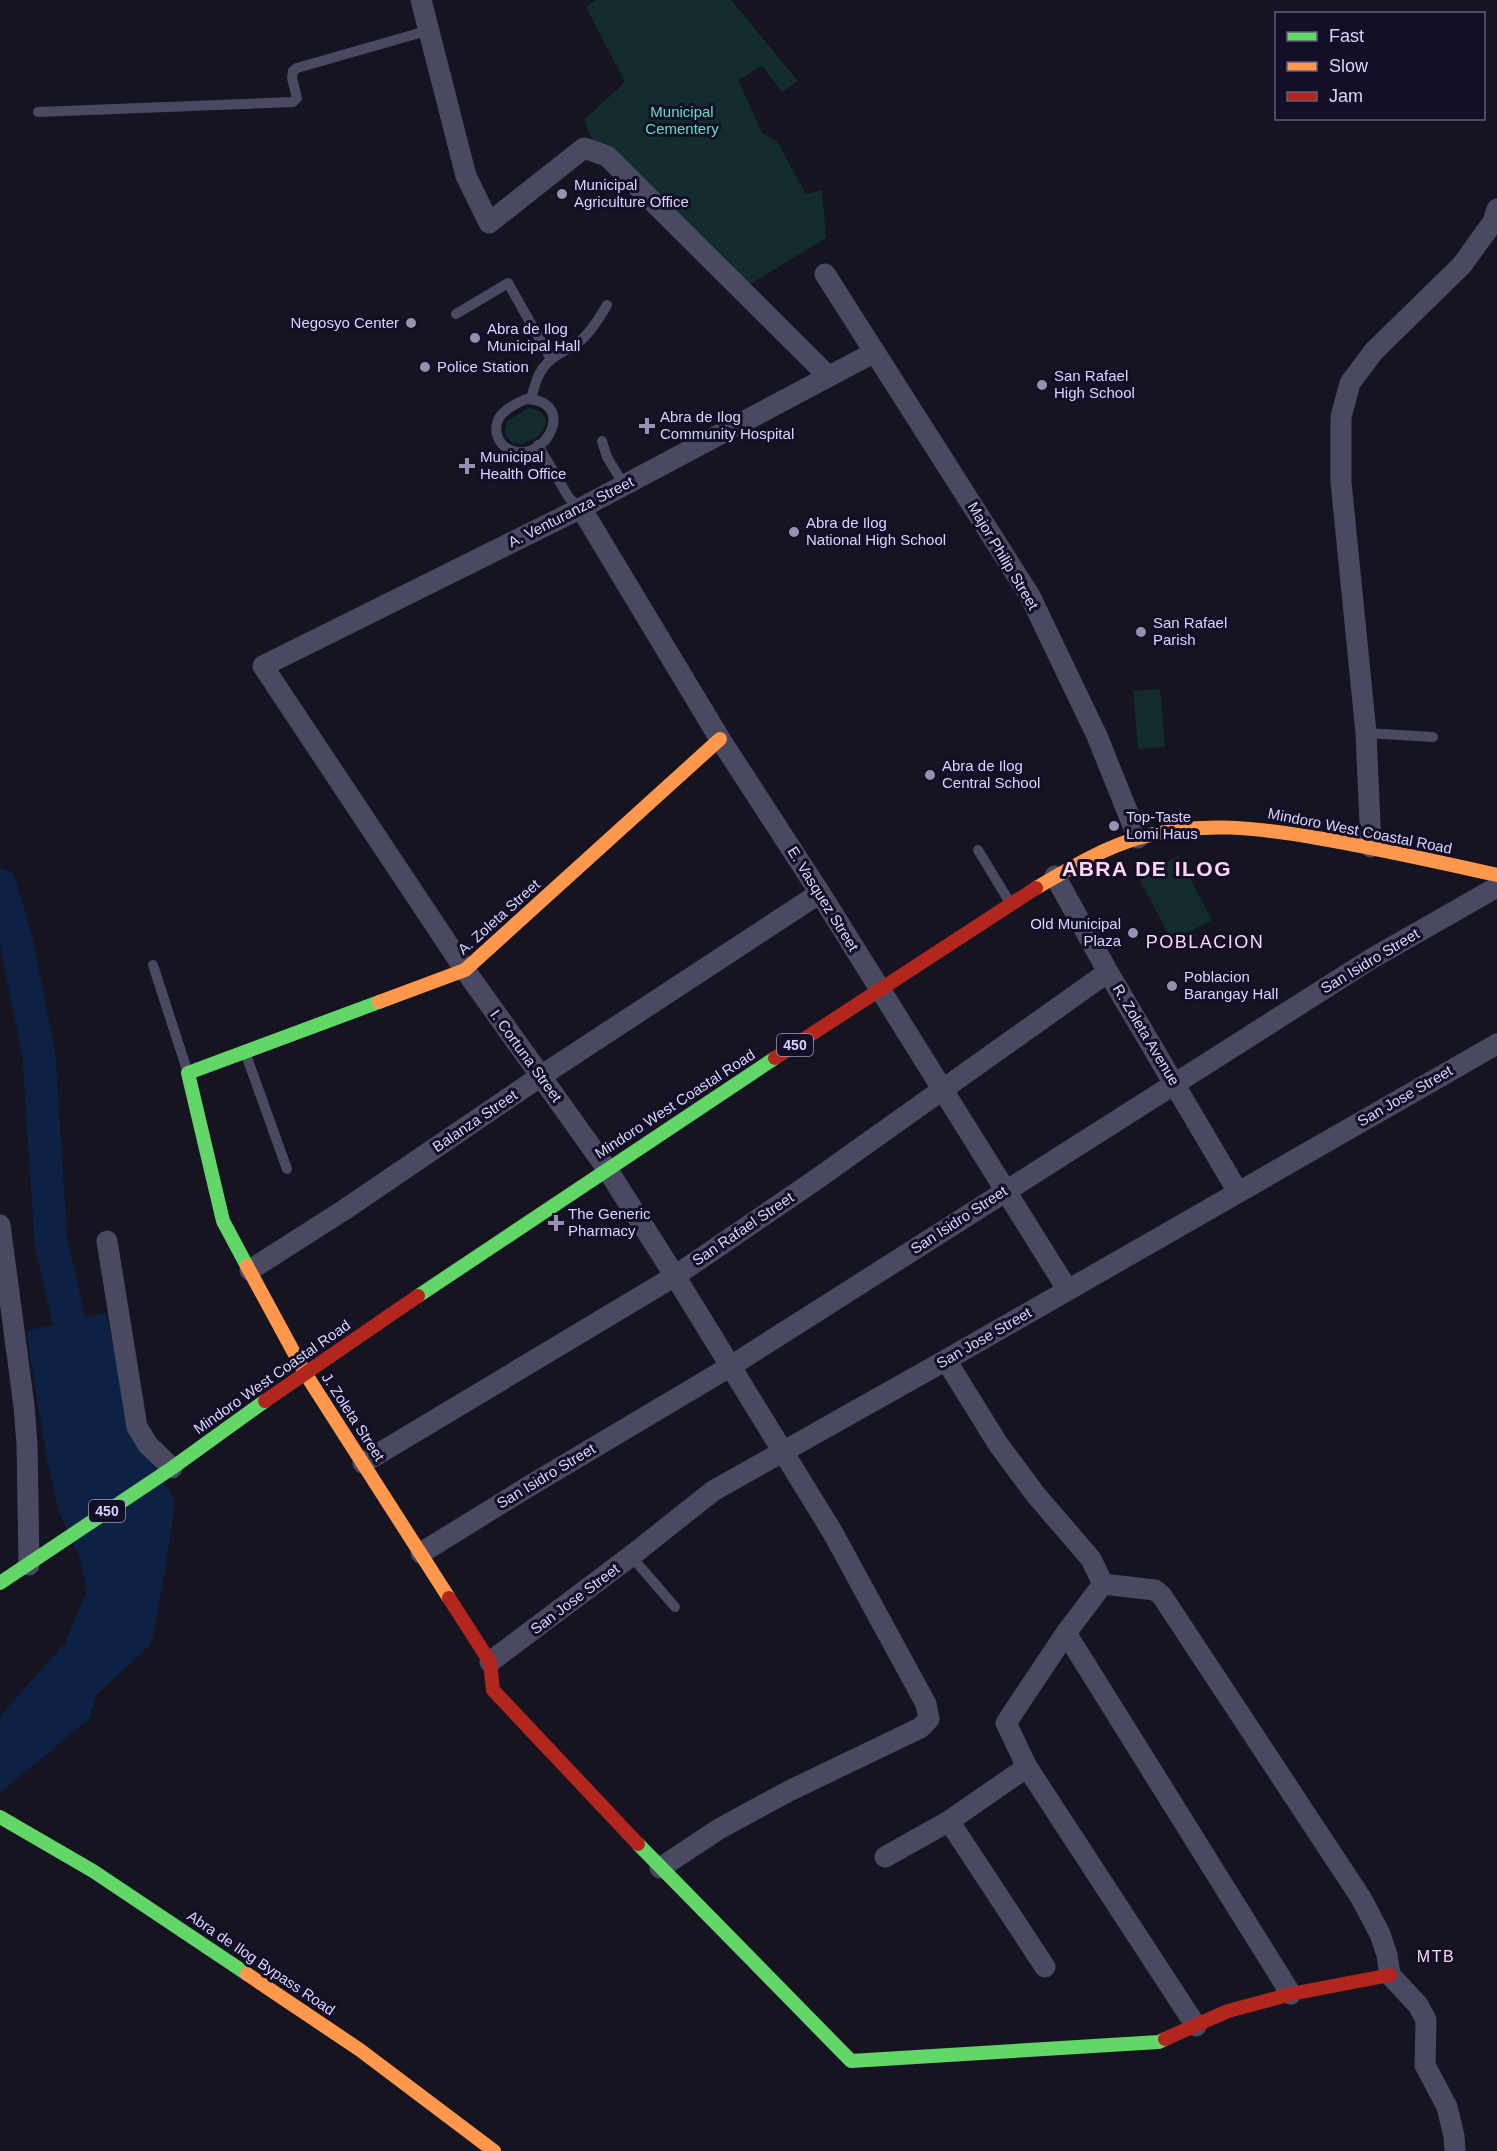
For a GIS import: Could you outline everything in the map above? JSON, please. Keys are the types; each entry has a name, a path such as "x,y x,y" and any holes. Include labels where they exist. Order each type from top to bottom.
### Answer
{"street":[{"path":"421,0 466,176 489,223 584,148 607,156 828,376"},
{"path":"1371,846 1366,733 1341,482 1341,417 1350,383 1374,351 1462,265 1493,222 1497,209"},
{"name":"Major Philip Street","path":"825,274 1030,596 1097,736 1138,838"},
{"name":"A. Venturanza Street","path":"263,666 624,486 875,352"},
{"name":"E. Vasquez Street","path":"581,508 720,739 820,893 1067,1289"},
{"name":"I. Cortuna Street","path":"263,666 465,970 607,1169 833,1533 926,1704 929,1719 920,1728 789,1791 719,1829 660,1868"},
{"name":"A. Zoleta Street","path":"188,1073 465,970 720,739"},
{"name":"Mindoro West Coastal Road","path":"0,1583 607,1169 1010,903 1092,855 1138,838 1170,831 1213,827 1248,828 1371,846 1497,875"},
{"name":"R. Zoleta Avenue","path":"1055,876 1108,972 1238,1192"},
{"name":"San Isidro Street","path":"421,1553 731,1366 1371,958 1497,887"},
{"name":"Balanza Street","path":"250,1270 344,1210 541,1076 820,893"},
{"name":"San Rafael Street","path":"363,1463 675,1276 814,1181 1108,972"},
{"name":"San Jose Street","path":"490,1662 713,1491 1497,1044"},
{"name":"J. Zoleta Street","path":"188,1073 223,1221 305,1373 490,1662"},
{"path":"0,1225 3,1267 25,1416 29,1565"},
{"path":"107,1241 136,1427 166,1471"},
{"path":"946,1360 998,1444 1036,1495 1091,1559 1103,1584"},
{"path":"1103,1584 1066,1633 1006,1723 1027,1767 1196,2026"},
{"path":"1103,1584 1155,1590 1162,1596 1360,1898 1380,1934 1387,1955 1390,1975 1418,2005 1426,2020 1425,2065 1447,2107 1455,2151"},
{"path":"1066,1633 1291,1994"},
{"path":"490,1662 492,1690 660,1868 850,2061 1159,2042 1227,2011 1291,1994 1390,1975"},
{"path":"885,1857 949,1821 1027,1767"},
{"name":"Abra de Ilog Bypass Road","path":"4,1819 93,1871 360,2050 494,2151"},
{"path":"949,1821 1045,1967"}],"lane":[{"path":"38,112 293,102 297,98 292,78 293,71 297,68 430,30"},
{"path":"456,314 508,283 551,359"},
{"path":"531,399 538,373 551,359 578,344 593,328 607,305"},
{"path":"531,399 543,403 550,409 554,417 554,426 550,435 538,445 524,452 507,449 496,434 496,425 500,417 518,402 531,399"},
{"path":"602,441 607,457 624,486"},
{"path":"538,445 569,498 581,508"},
{"path":"1366,733 1433,737"},
{"path":"978,850 1010,903"},
{"path":"153,965 188,1073"},
{"path":"245,1052 287,1169"},
{"path":"631,1556 675,1607"}],"green space":[{"name":"Municipal Cementery","path":"596,0 731,0 798,81 782,92 762,66 738,80 762,133 777,141 806,194 822,190 826,238 749,285 593,141 584,120 625,82 586,7"},
{"path":"528,408 543,414 546,422 543,430 528,442 522,444 511,442 505,432 507,421"},
{"path":"1160,689 1165,747 1138,749 1133,691"},
{"path":"1178,856 1212,920 1172,941 1138,877"}],"water":[{"path":"106,1313 134,1436 175,1500 166,1567 151,1644 97,1694 89,1719 0,1793 0,1716 66,1642 87,1590 78,1554 59,1512 47,1460 26,1331"}],"waterway":[{"path":"0,885 16,940 39,1057 51,1242 79,1364"}],"traffic: fast":[{"path":"247,1266 223,1221 188,1073 379,1002"},
{"path":"418,1296 775,1058"},
{"path":"0,1583 172,1468 265,1401"},
{"path":"0,1817 93,1871 247,1974"},
{"path":"638,1844 851,2061 1159,2042 1165,2039"}],"traffic: slow":[{"path":"379,1002 465,970 720,739"},
{"path":"1036,888 1086,860 1138,838 1161,832 1207,828 1253,829 1300,835 1388,851 1497,875"},
{"path":"247,1266 305,1373 449,1598"},
{"path":"247,1974 360,2050 494,2151"}],"traffic: jam":[{"path":"775,1058 1036,888"},
{"path":"265,1401 418,1296"},
{"path":"449,1598 490,1662 493,1690 638,1844"},
{"path":"1165,2039 1228,2011 1291,1994 1390,1975"}],"place":[{"name":"Municipal Agriculture Office","path":"562,194"},
{"name":"Negosyo Center","path":"411,323"},
{"name":"Abra de Ilog Municipal Hall","path":"475,338"},
{"name":"Police Station","path":"425,367"},
{"name":"San Rafael High School","path":"1042,385"},
{"name":"Abra de Ilog Community Hospital","path":"647,426"},
{"name":"Municipal Health Office","path":"467,466"},
{"name":"Abra de Ilog National High School","path":"794,532"},
{"name":"San Rafael Parish","path":"1141,632"},
{"name":"Abra de Ilog Central School","path":"930,775"},
{"name":"Top-Taste Lomi Haus","path":"1114,826"},
{"name":"Old Municipal Plaza","path":"1133,933"},
{"name":"Poblacion Barangay Hall","path":"1172,986"},
{"name":"The Generic Pharmacy","path":"556,1223"}],"district":[{"name":"ABRA DE ILOG","path":"1147,869"},
{"name":"POBLACION","path":"1205,942"},
{"name":"MTB","path":"1436,1956"}]}
